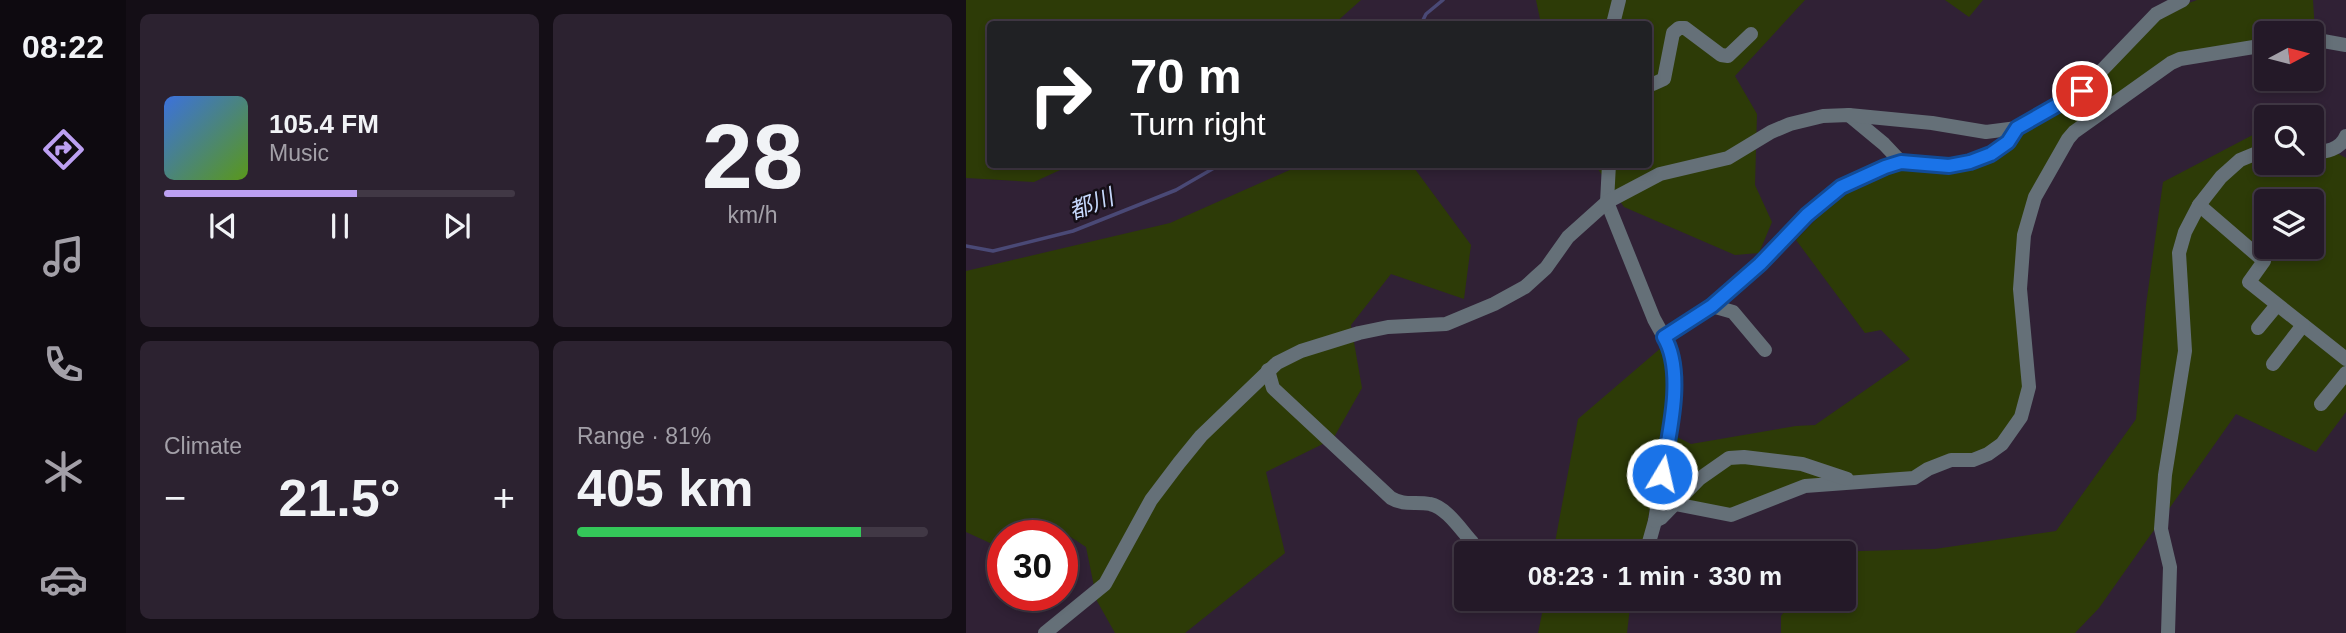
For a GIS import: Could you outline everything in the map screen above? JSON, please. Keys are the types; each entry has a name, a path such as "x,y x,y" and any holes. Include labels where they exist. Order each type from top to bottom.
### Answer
{"street":[{"path":"1614,21 1619,0"},
{"path":"1045,633 1105,583 1151,500 1201,436 1268,370 1301,351 1359,332 1388,327 1446,324 1494,304 1525,287 1546,268 1567,237 1607,202 1673,169 1728,158 1770,132 1790,124 1823,116 1849,115 1920,121 1986,132 2017,128 2082,91 2156,14 2183,0"},
{"path":"1652,84 1664,79 1673,33 1679,28 1685,27 1721,55 1728,56 1751,34"},
{"path":"2324,41 2346,45"},
{"path":"1675,504 1731,515 1805,486 1914,478 1951,460 1973,460 2002,444 2021,417 2029,387 2020,289 2024,234 2035,197 2068,139 2171,62 2254,47"},
{"path":"1849,115 1901,162"},
{"path":"1664,337 1712,306 1760,264 1807,215 1841,187 1901,162 1949,166 1970,162 1991,154 2008,142 2017,128"},
{"path":"2324,150 2332,149 2345,138"},
{"path":"2168,633 2170,567 2161,529 2165,475 2185,351 2179,253 2185,232 2199,205 2221,177 2241,160 2254,156"},
{"path":"1609,168 1607,202 1654,319 1670,348 1674,390 1650,541"},
{"path":"2199,205 2264,261 2249,282 2346,359"},
{"path":"2258,328 2277,305"},
{"path":"1712,306 1733,312 1765,350"},
{"path":"2273,364 2303,325"},
{"path":"1268,370 1273,388 1391,498 1400,503 1433,504 1471,541"},
{"path":"2321,404 2346,373"},
{"path":"1655,521 1699,479 1730,458 1744,457 1802,464 1856,482"}],"green space":[{"path":"966,0 1361,0 1337,21 987,21 987,168 1064,168 1034,182 966,178"},
{"path":"1536,0 1805,0 1735,76 1757,114 1755,185 1772,222 1759,253 1735,255 1624,207 1597,168 1652,168 1652,21 1540,21"},
{"path":"1945,0 1983,0 1969,17"},
{"path":"2197,0 2313,0 2314,21 2254,21 2254,43 2173,57 2071,131 2024,222 2024,391 2019,412 1994,445 1915,474 1858,479 1726,510 1662,511 1673,435 1691,444 1815,425 1910,359 1881,330 1865,333 1796,240 1845,189 1874,176 1906,167 1951,171 2041,113 2162,13"},
{"path":"2254,134 2254,175 2324,175 2324,146 2346,158 2346,412 2316,452 2236,414 2099,608 2075,633 1781,633 1781,616 1785,611 1856,611 1856,551 1935,549 2056,531 2136,419 2146,305 2163,182"},
{"path":"1294,168 1414,168 1471,245 1464,299 1391,274 1351,325 1362,388 1333,439 1266,472 1285,553 1185,633 1115,633 1097,601 1086,547 1078,542 1078,520 987,520 987,542 966,532 966,271 1170,223"},
{"path":"1662,347 1669,378 1669,401 1644,541 1555,541 1578,419"},
{"path":"1543,611 1630,611 1627,633 1538,633"}],"waterway":[{"name":"都川","path":"1422,21 1426,14 1443,0"},
{"name":"都川","path":"966,246 993,251 1073,231 1176,190 1214,168"}],"route":[{"path":"1662,474 1674,390 1670,348 1664,337 1712,306 1760,264 1807,215 1841,187 1861,176 1901,162 1949,166 1991,154 2008,142 2017,128 2082,91"}]}
